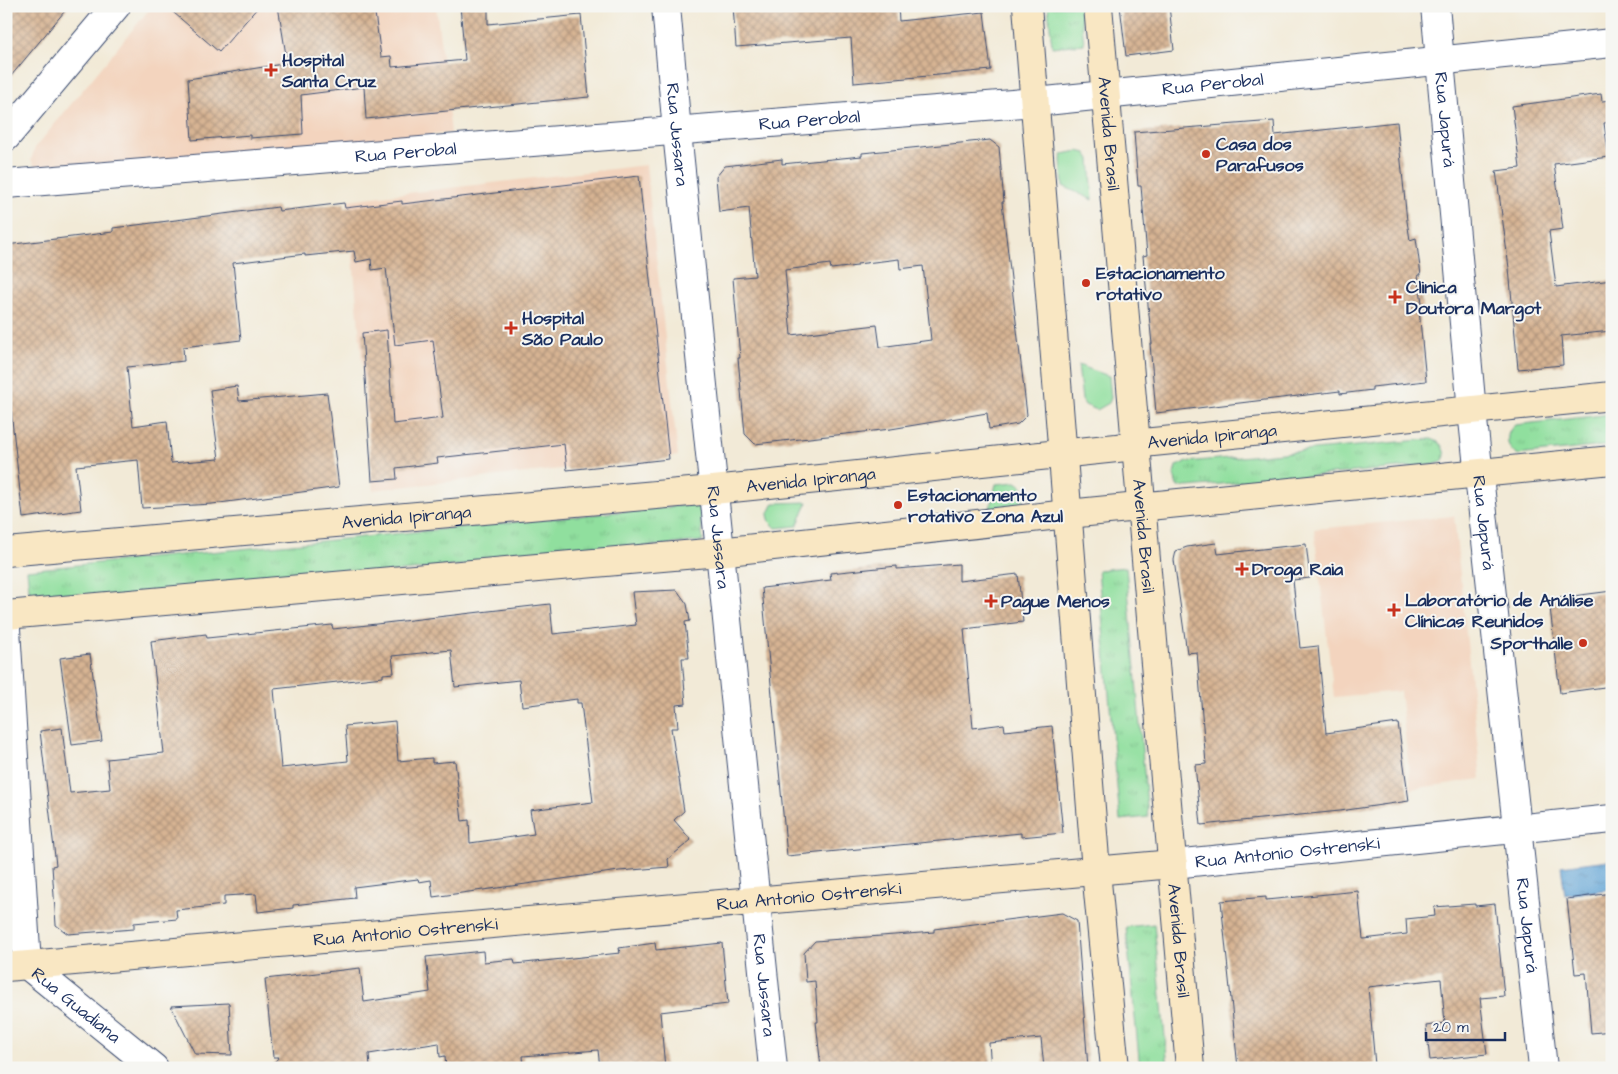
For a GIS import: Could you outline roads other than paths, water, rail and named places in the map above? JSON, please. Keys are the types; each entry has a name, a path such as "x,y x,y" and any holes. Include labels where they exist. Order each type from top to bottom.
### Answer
{"street":[{"path":"6,137 116,6"},
{"name":"Rua Jussara","path":"666,6 719,552 773,1068"},
{"path":"1027,6 1096,871 1115,1068"},
{"name":"Avenida Brasil","path":"1098,6 1190,1068"},
{"name":"Rua Japurá","path":"1435,6 1438,61 1472,411 1543,1068"},
{"name":"Rua Perobal","path":"6,184 1036,102 1612,43"},
{"name":"Avenida Ipiranga","path":"6,552 713,490 1612,396"},
{"path":"6,615 719,552 1141,506 1612,460"},
{"name":"Rua Guadiana","path":"6,629 16,966 154,1068"},
{"name":"Rua Antonio Ostrenski","path":"16,966 1173,864 1612,820"}],"water":[{"path":"1608,860 1612,889 1565,895 1561,866"}],"place":[{"name":"Hospital Santa Cruz","path":"271,70"},
{"name":"Casa dos Parafusos","path":"1206,154"},
{"name":"Estacionamento rotativo","path":"1086,283"},
{"name":"Clinica Doutora Margot","path":"1395,297"},
{"name":"Hospital São Paulo","path":"511,328"},
{"name":"Estacionamento rotativo Zona Azul","path":"898,505"},
{"name":"Droga Raia","path":"1242,569"},
{"name":"Pague Menos","path":"991,601"},
{"name":"Laboratório de Análise Clínicas Reunidos","path":"1394,610"},
{"name":"Sporthalle","path":"1583,643"}]}
